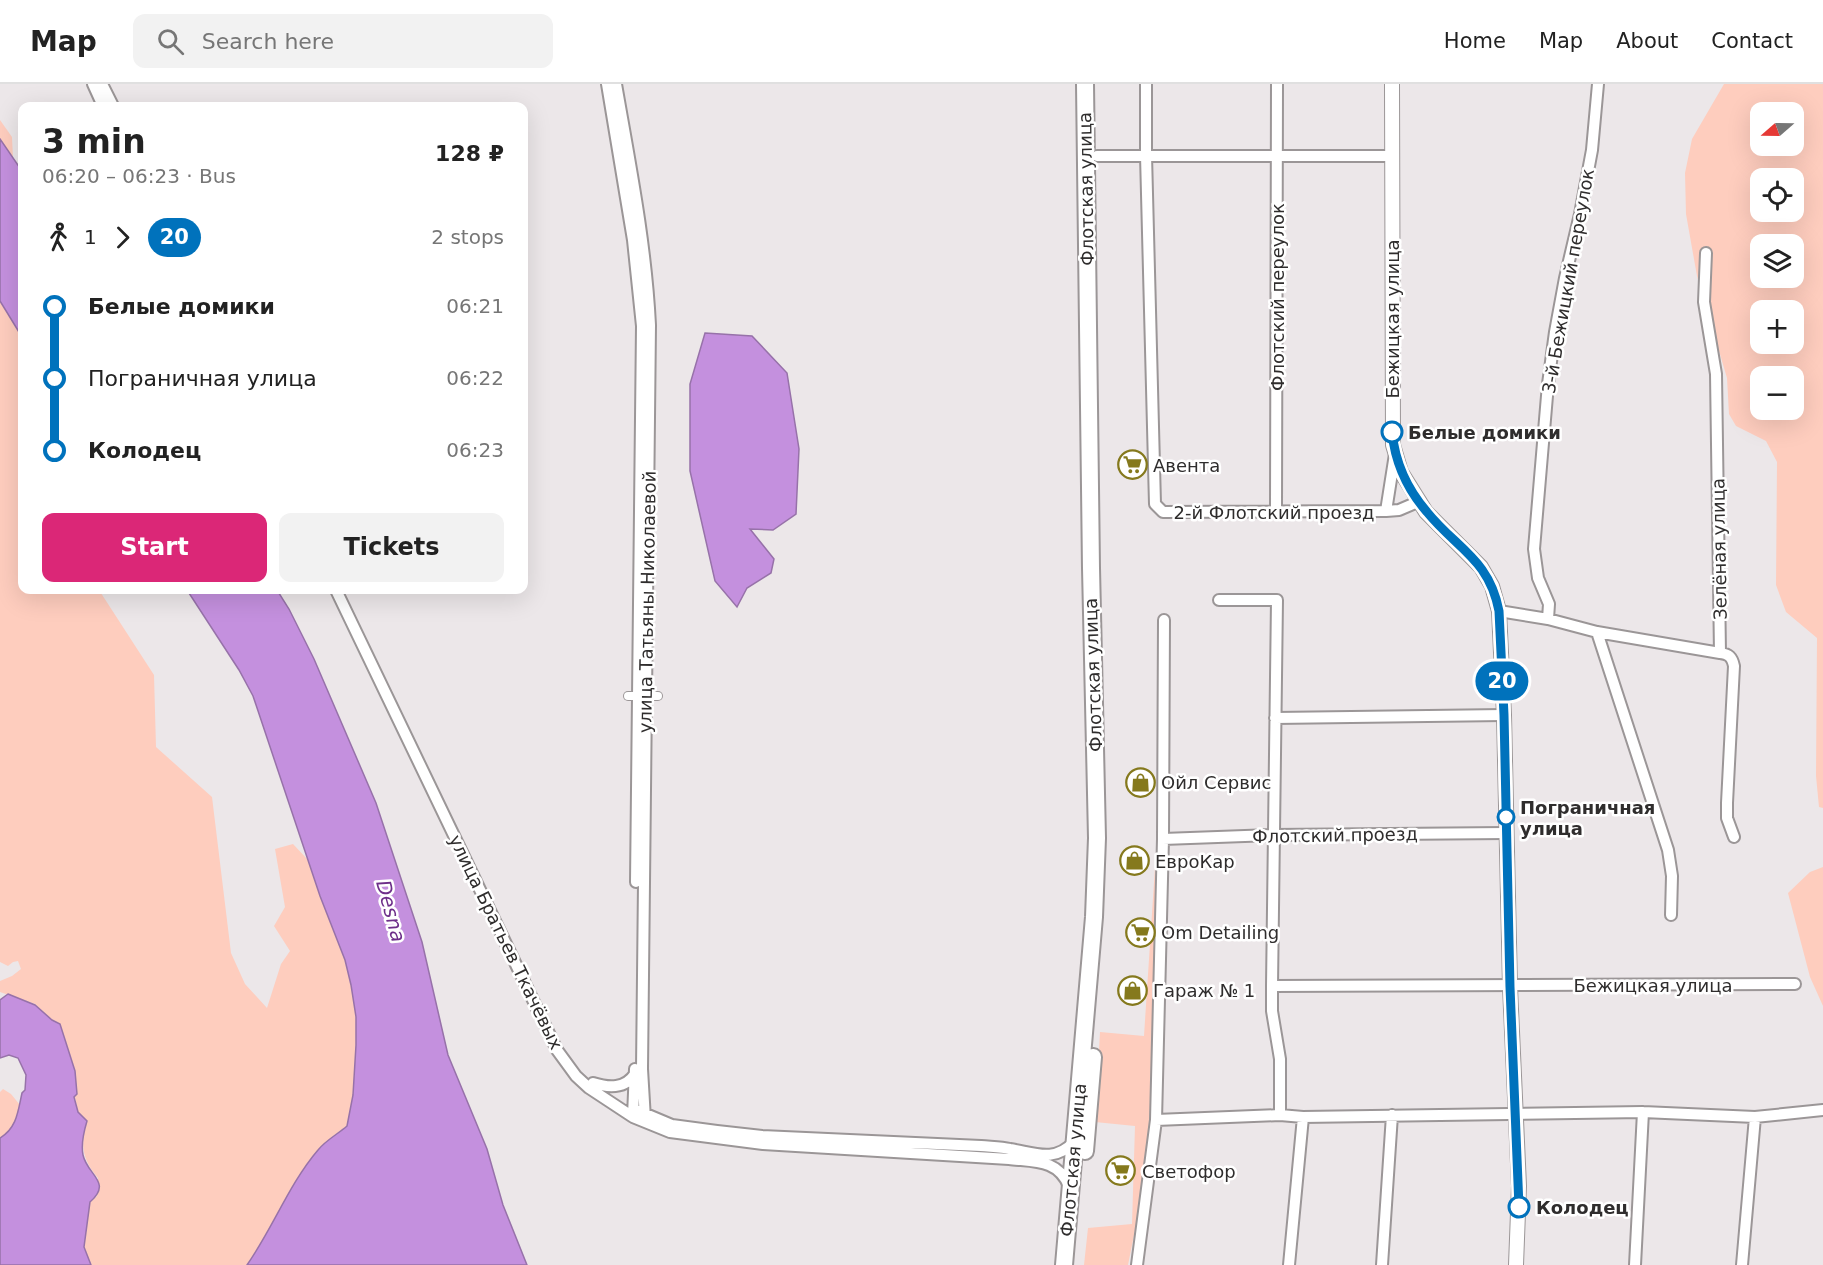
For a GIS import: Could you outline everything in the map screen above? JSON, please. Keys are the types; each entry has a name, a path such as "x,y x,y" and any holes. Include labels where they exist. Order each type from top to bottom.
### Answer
{"main road":[{"name":"Флотская улица","path":"1064,1265 1094,917 1097,838 1090,568 1085,84"},
{"name":"Флотская улица","path":"1074,1265 1105,913 1106,826 1096,84"}],"street":[{"path":"93,84 102,102"},
{"path":"102,84 111,102"},
{"name":"улица Татьяны Николаевой","path":"607,84 633,240 642,326 637,696 638,1074 642,1116"},
{"name":"улица Татьяны Николаевой","path":"616,84 642,239 650,306 637,696"},
{"path":"1146,84 1146,155"},
{"name":"Флотский переулок","path":"1276,511 1277,84"},
{"name":"Бежицкая улица","path":"1392,84 1392,432 1395,454 1401,472 1426,512 1481,567 1496,595 1499,611 1504,715 1510,987 1519,1186 1516,1265"},
{"name":"3-й Бежицкий переулок","path":"1548,619 1549,604 1538,578 1534,549 1548,384 1557,321 1592,150 1598,84"},
{"name":"2-й Флотский проезд","path":"1146,155 1155,504 1162,513 1386,511 1399,510 1420,501"},
{"path":"1097,156 1393,156"},
{"name":"Зелёная улица","path":"1706,253 1704,302 1716,374 1720,653"},
{"path":"1386,511 1395,454"},
{"name":"улица Братьев Ткачёвых","path":"338,594 557,1050 576,1076 589,1088 670,1132 729,1141 1043,1163 1055,1167 1065,1177 1071,1191"},
{"name":"улица Братьев Ткачёвых","path":"345,594 545,1013 562,1046 593,1083 642,1116 672,1125 762,1136 981,1146 1009,1148 1044,1155 1057,1155 1067,1150 1074,1141"},
{"path":"1219,600 1277,600 1272,1011 1280,1059 1280,1115"},
{"path":"1499,611 1548,619 1597,632 1728,654 1734,666 1727,818 1734,837"},
{"path":"1137,1265 1156,1120 1163,839 1164,620"},
{"path":"1597,632 1668,850 1672,876 1671,915"},
{"path":"637,696 658,696"},
{"path":"1275,718 1504,715"},
{"name":"Флотский проезд","path":"1163,839 1507,832"},
{"name":"Бежицкая улица","path":"1510,987 1795,984"},
{"path":"1272,986 1510,987"},
{"path":"593,1083 615,1087 638,1074 645,1101 642,1116"},
{"path":"1156,1120 1280,1115 1303,1117 1643,1112 1755,1117 1823,1110"},
{"path":"1635,1265 1643,1112"},
{"path":"1382,1265 1392,1115"},
{"path":"1289,1265 1303,1117"},
{"path":"1742,1265 1755,1117"}],"shaded area":[{"path":"1724,84 1823,84 1823,808 1819,807 1816,776 1817,638 1786,612 1776,585 1777,462 1766,441 1736,426 1729,414 1727,378 1697,276 1686,214 1685,173 1692,139"},
{"path":"0,120 12,137 13,158 0,139"},
{"path":"0,301 18,330 18,594 102,594 154,675 156,747 212,797 231,953 245,984 267,1008 281,964 290,951 274,926 285,907 275,849 293,844 309,861 345,960 356,1017 353,1095 347,1126 333,1136 299,1176 262,1244 247,1265 91,1265 84,1247 90,1202 97,1196 98,1178 84,1151 87,1121 78,1112 60,1025 35,1004 0,992 0,981 21,969 18,961 8,966 0,962"},
{"path":"1155,867 1160,868 1151,1113 1139,1210 1128,1265 1084,1265 1088,1228 1132,1224 1135,1126 1095,1122 1100,1032 1144,1036"},
{"path":"1823,867 1823,1006 1810,977 1788,893 1810,872"},
{"path":"3,1089 11,1094 20,1105 11,1128 0,1138 0,1092"}],"water":[{"path":"0,139 18,165 18,330 0,301"},
{"path":"705,333 752,336 787,373 799,449 796,514 773,530 750,529 774,559 771,573 747,588 737,607 715,581 690,471 690,384"},
{"name":"Desna","path":"190,594 280,594 289,609 314,659 376,803 422,942 448,1055 487,1149 503,1205 527,1265 247,1265 308,1163 321,1146 347,1126 353,1095 356,1017 345,960 320,896 253,696 239,670"},
{"path":"8,994 35,1005 60,1024 75,1071 77,1094 74,1097 78,1112 87,1121 83,1155 99,1184 96,1195 90,1202 84,1247 91,1265 0,1265 0,1138 10,1129 16,1118 22,1093 25,1090 26,1075 18,1058 9,1055 0,1058 0,1000"}],"bus line":[{"name":"20","path":"1392,432 1396,459 1401,472 1426,512 1481,567 1496,595 1499,611 1519,1207"}],"place":[{"name":"Белые домики","path":"1392,432"},
{"name":"Авента","path":"1132,465"},
{"name":"Ойл Сервис","path":"1140,782"},
{"name":"Пограничная улица","path":"1506,817"},
{"name":"ЕвроКар","path":"1134,861"},
{"name":"Om Detailing","path":"1140,932"},
{"name":"Гараж № 1","path":"1132,990"},
{"name":"Светофор","path":"1121,1171"},
{"name":"Колодец","path":"1519,1207"}]}
